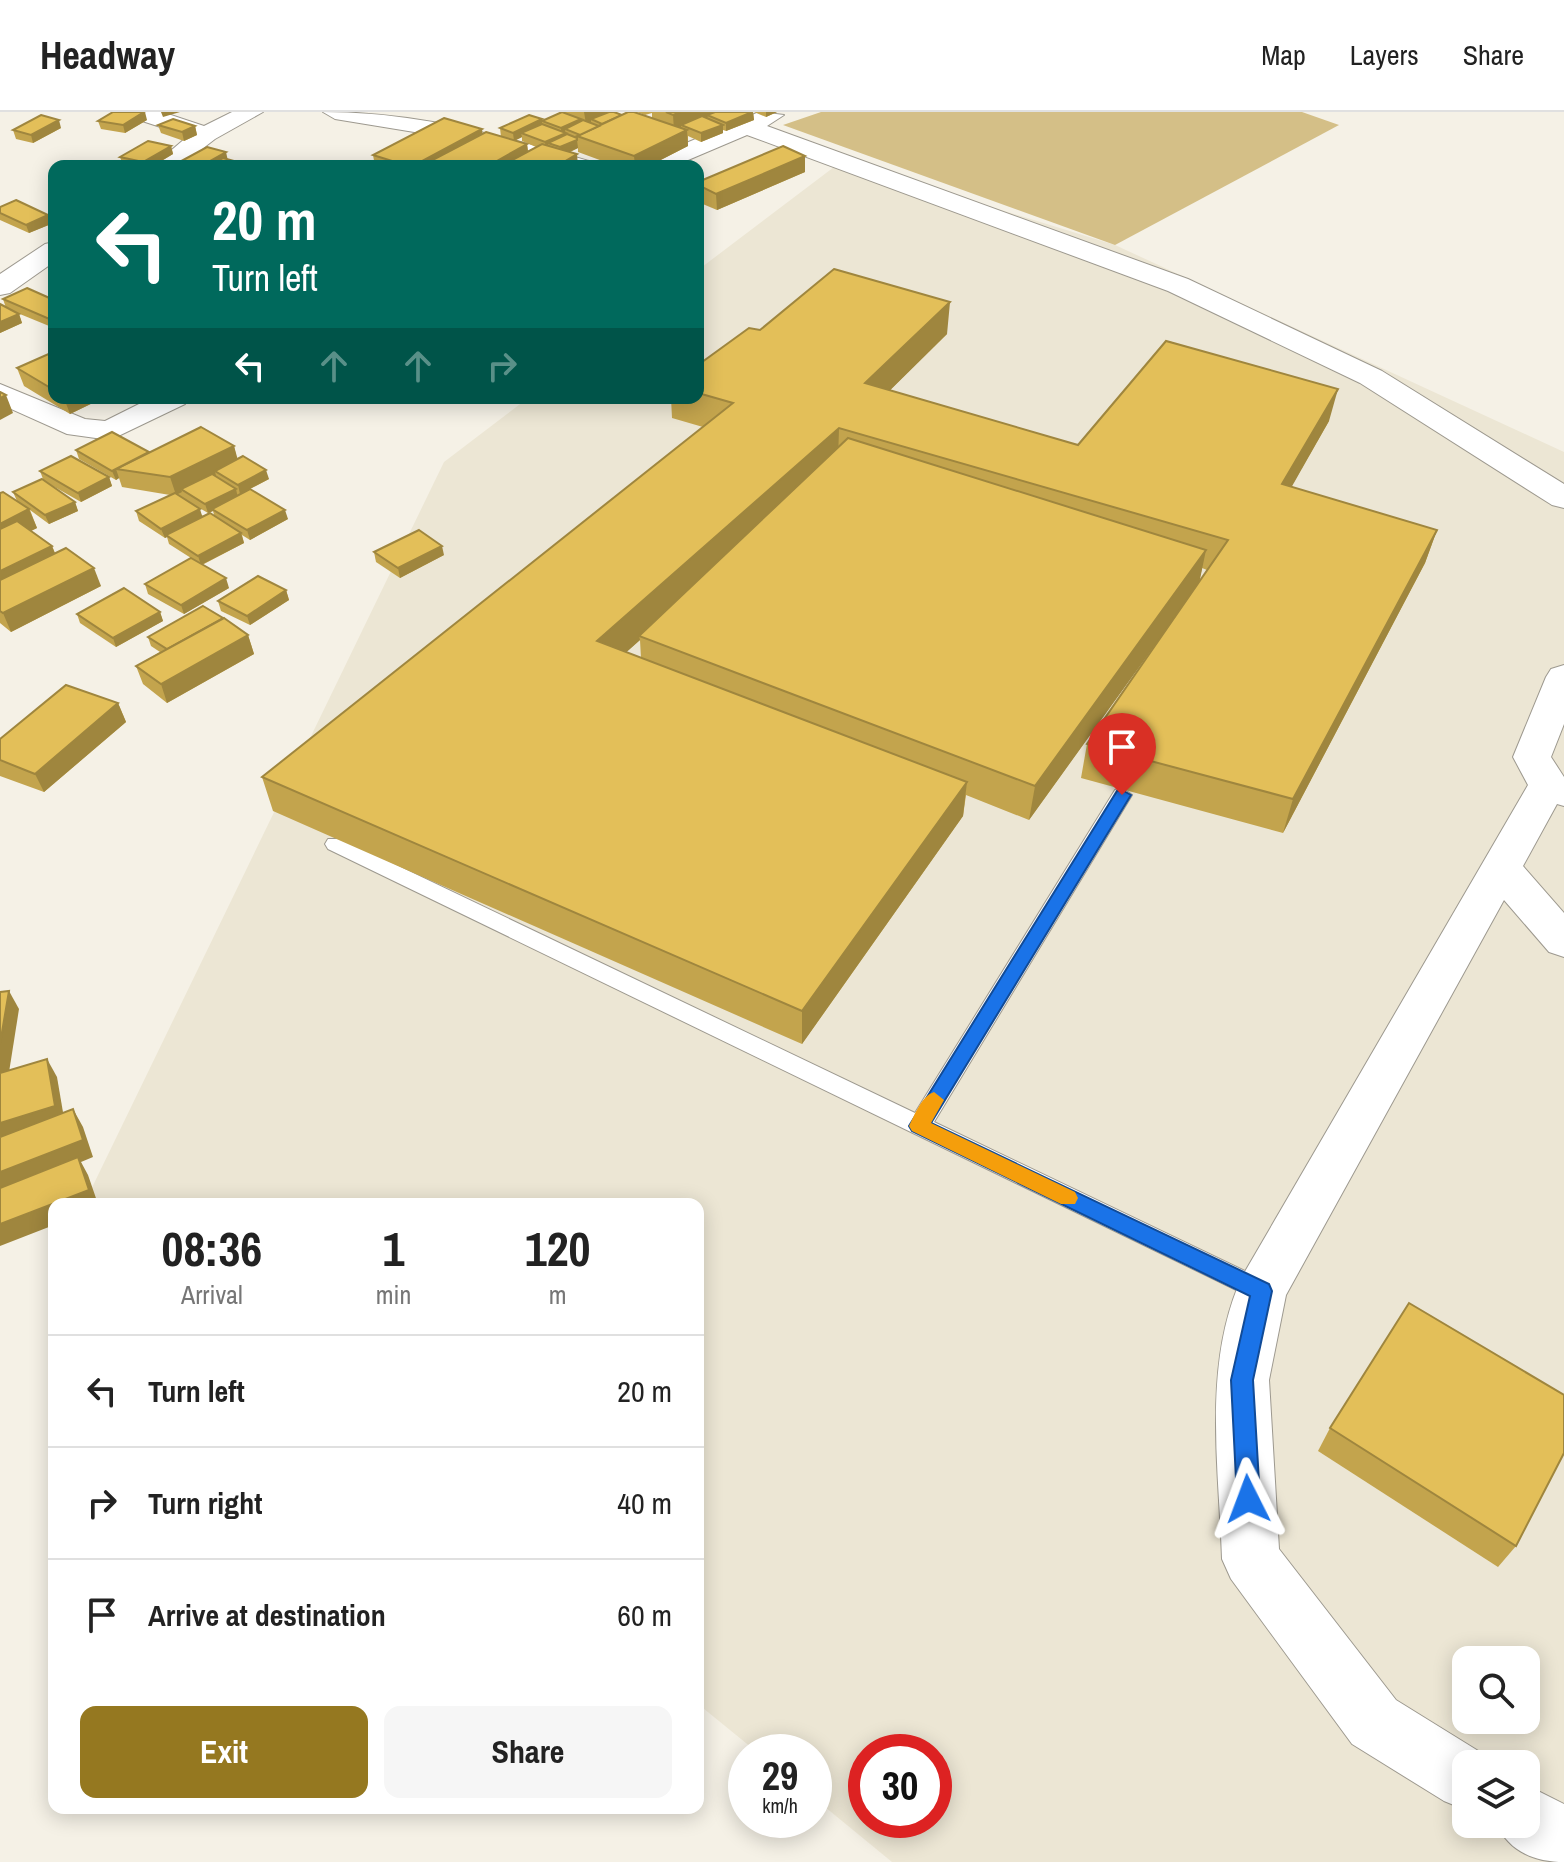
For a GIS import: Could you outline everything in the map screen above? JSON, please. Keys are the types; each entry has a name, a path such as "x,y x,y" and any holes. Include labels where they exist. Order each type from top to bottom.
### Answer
{"street":[{"path":"138,112 206,134"},
{"path":"173,160 206,134 251,112"},
{"path":"335,112 396,116 559,160"},
{"path":"667,160 781,112"},
{"path":"746,126 1178,285 1371,377 1564,498"},
{"path":"0,287 48,254"},
{"path":"0,393 78,427 110,431 162,404"},
{"path":"1452,1770 1374,1722 1251,1559 1242,1380 1261,1291 1501,868 1556,789 1532,757 1564,677"},
{"path":"1501,868 1564,941"},
{"path":"1540,1826 1564,1841"}],"lane":[{"path":"919,1126 1122,795"},
{"path":"335,844 1261,1291"}],"shaded area":[{"path":"821,112 1302,112 1339,125 1115,245 783,125"},
{"path":"842,161 1115,245 1564,452 1564,1862 892,1862 863,1838 952,1838 952,1734 848,1734 848,1826 832,1813 832,1734 735,1734 704,1709 704,1198 87,1198 444,462 520,404 704,404 704,265"}],"building":[{"path":"113,112 144,112 123,125 98,121"},
{"path":"562,112 581,119 561,128 542,121"},
{"path":"609,112 622,115 602,124 591,119"},
{"path":"628,112 687,130 634,156 577,136"},
{"path":"715,112 752,112 726,123 707,115"},
{"path":"41,115 59,120 31,135 13,130"},
{"path":"529,115 542,119 513,133 500,128"},
{"path":"702,116 723,125 701,133 681,125"},
{"path":"444,118 482,129 424,160 389,160 373,155"},
{"path":"173,119 195,126 182,132 158,125"},
{"path":"583,120 599,126 580,135 565,129"},
{"path":"542,124 566,133 545,142 521,133"},
{"path":"486,132 527,144 499,160 432,160"},
{"path":"567,134 577,140 560,147 548,143"},
{"path":"148,141 171,146 146,160 120,157"},
{"path":"542,144 577,154 567,160 512,160"},
{"path":"783,146 805,156 716,194 704,188 704,179"},
{"path":"207,147 226,152 212,160 183,160"},
{"path":"16,200 48,215 26,225 0,213 0,207"},
{"path":"834,269 950,302 865,383 1078,445 1166,341 1338,389 1282,484 1437,530 1293,799 1087,744 1228,540 839,428 597,641 967,782 802,1011 262,777 733,403 704,395 704,361 749,328 760,330"},
{"path":"27,288 48,297 48,318 3,299"},
{"path":"0,304 19,314 0,322"},
{"path":"48,354 48,386 17,368"},
{"path":"201,427 234,446 170,477 116,469"},
{"path":"112,432 149,452 112,471 76,450"},
{"path":"848,438 1206,550 1035,786 639,636"},
{"path":"71,456 109,477 78,493 40,471"},
{"path":"243,456 266,470 238,485 215,471"},
{"path":"212,474 236,489 205,504 181,489"},
{"path":"42,479 75,502 45,515 13,492"},
{"path":"250,489 285,510 247,530 212,509"},
{"path":"0,493 29,509 0,524"},
{"path":"175,493 200,509 161,529 136,511"},
{"path":"210,513 241,533 198,556 166,535"},
{"path":"17,521 52,546 0,571 0,529"},
{"path":"419,530 442,546 398,568 374,552"},
{"path":"66,548 94,568 3,613 0,611 0,580"},
{"path":"191,558 226,578 181,605 145,584"},
{"path":"258,576 286,590 247,616 218,601"},
{"path":"124,588 160,612 113,638 77,614"},
{"path":"203,606 223,618 167,649 148,637"},
{"path":"224,618 248,635 161,684 136,666"},
{"path":"66,685 118,703 35,774 0,760 0,739"},
{"path":"9,991 0,1044 0,992"},
{"path":"47,1059 55,1106 0,1123 0,1073"},
{"path":"73,1109 83,1140 0,1172 0,1137"},
{"path":"78,1157 89,1190 68,1198 48,1198 48,1206 0,1224 0,1188"},
{"path":"1409,1303 1564,1395 1564,1453 1516,1546 1330,1428"}],"slow traffic":[{"path":"934,1100 919,1126 1068,1198"}],"route":[{"path":"1122,795 919,1126 1261,1291 1242,1380 1248,1499"}]}
